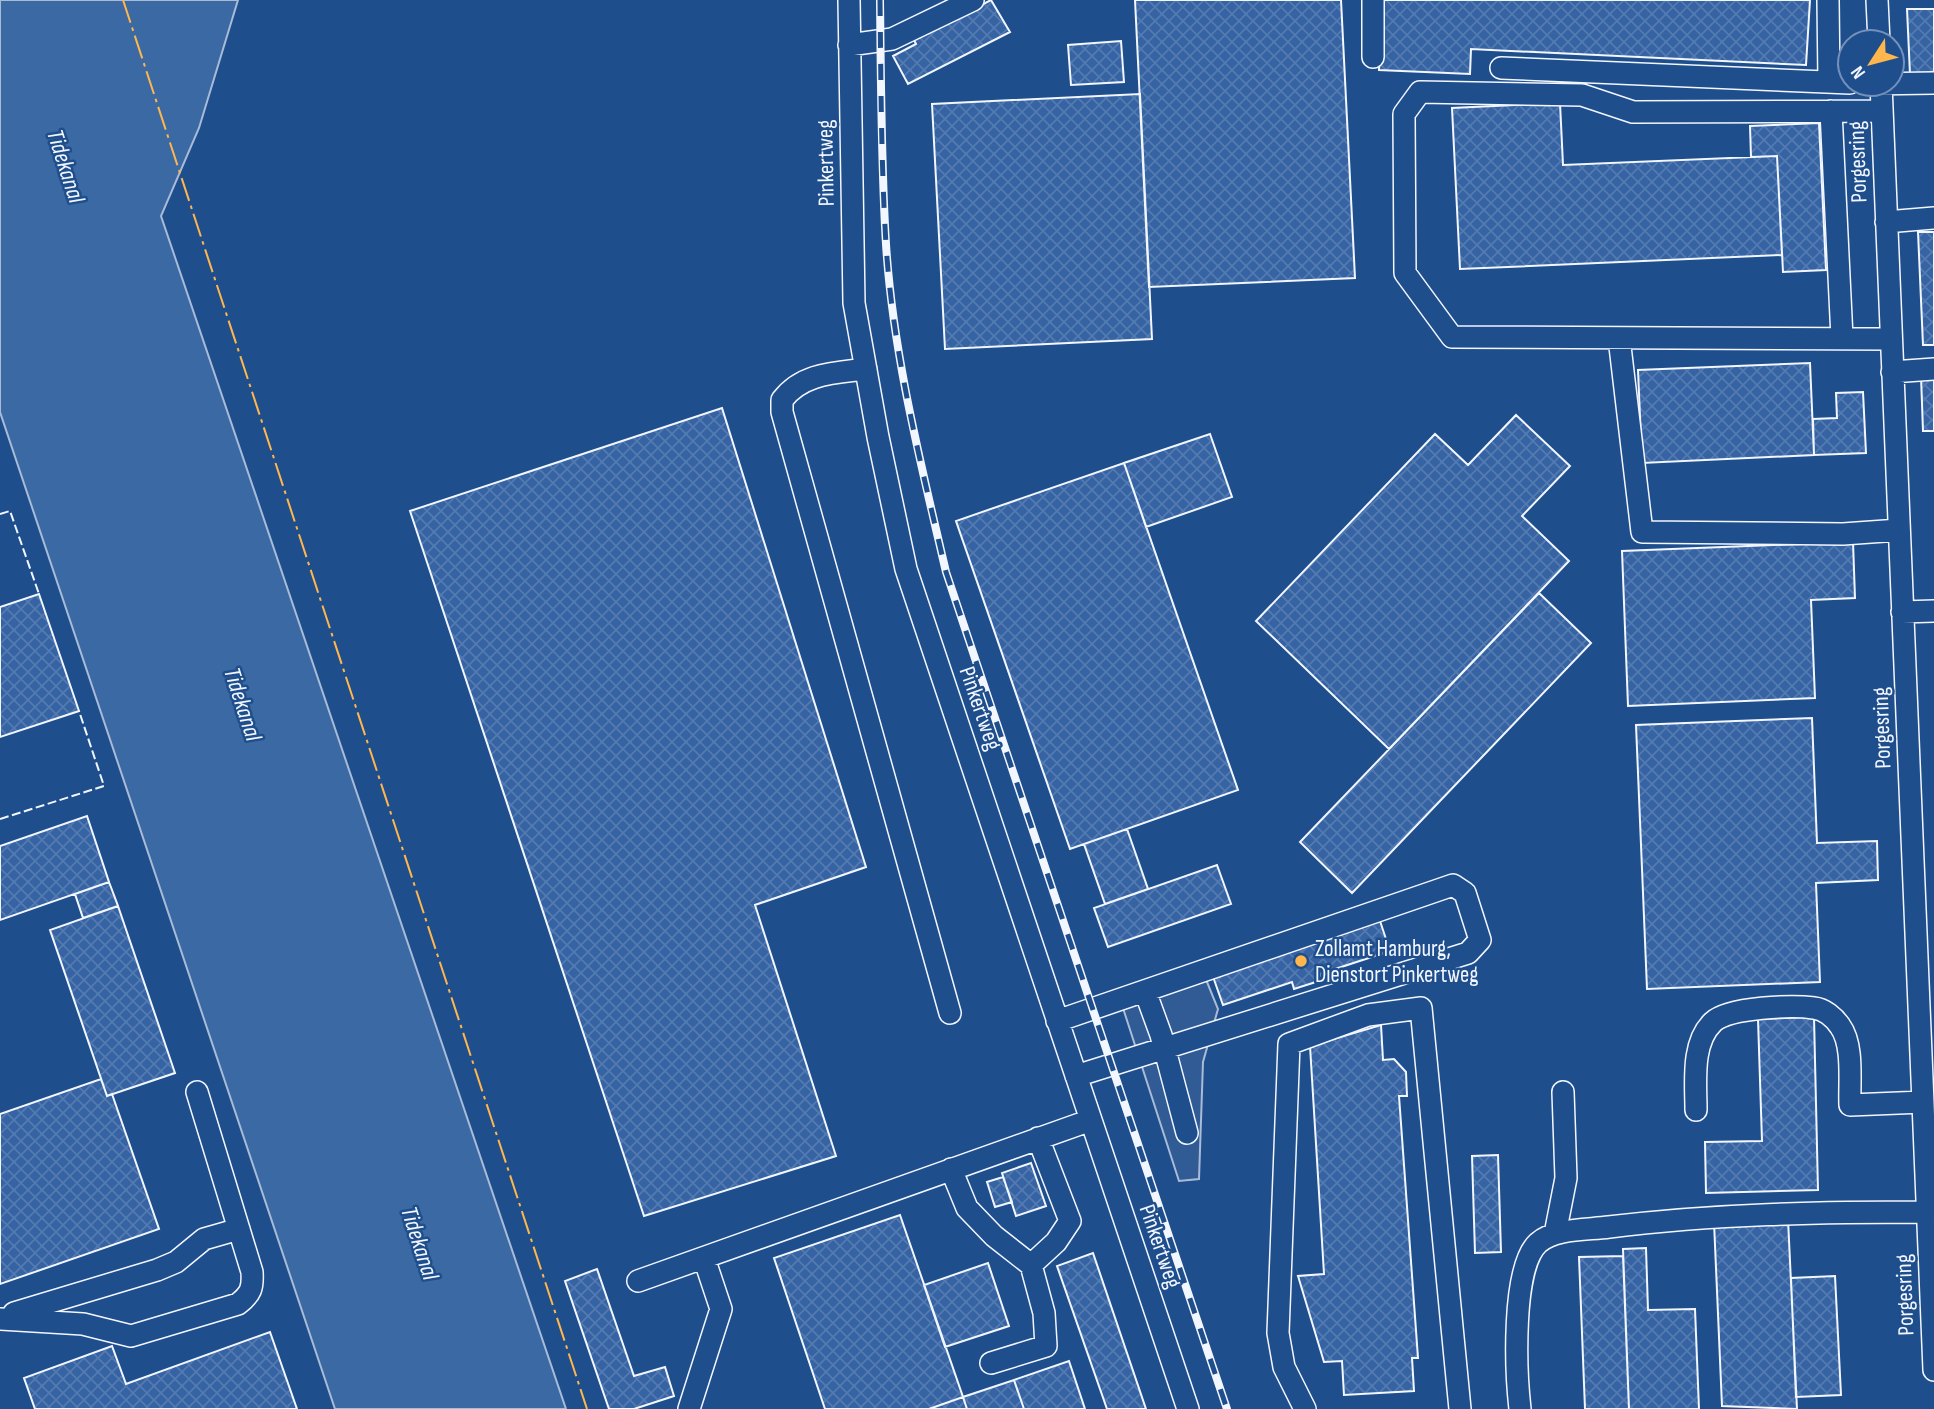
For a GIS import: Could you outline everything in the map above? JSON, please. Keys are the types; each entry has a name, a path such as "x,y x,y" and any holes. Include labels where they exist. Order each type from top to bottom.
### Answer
{"street":[{"name":"Pinkertweg","path":"849,0 854,303 906,569 1188,1409"},
{"path":"849,45 892,39 973,0"},
{"path":"1373,0 1373,57"},
{"path":"1828,0 1836,55"},
{"path":"1877,0 1878,28"},
{"path":"1501,68 1836,83"},
{"path":"1906,84 1934,83"},
{"path":"1882,111 1633,112 1582,95 1420,92 1404,114 1405,273 1452,337 1891,339"},
{"name":"Porgesring","path":"1882,98 1902,611 1925,944 1923,1102 1934,1370"},
{"path":"1831,111 1842,338"},
{"path":"1886,222 1934,218"},
{"path":"1619,338 1642,532 1843,534 1899,530"},
{"path":"866,369 814,376 800,382 782,400 782,412 950,1013"},
{"path":"1892,372 1934,369"},
{"path":"1902,611 1934,611"},
{"path":"1058,1021 1453,885 1465,893 1480,940 1468,953 1076,1076"},
{"path":"1145,991 1165,1050 1187,1133"},
{"path":"1305,1409 1284,1367 1278,1333 1289,1044 1368,1015 1421,1008 1460,1409"},
{"path":"1696,1110 1696,1060 1703,1036 1714,1021 1729,1013 1778,1009 1816,1008 1832,1016 1842,1028 1847,1042 1850,1105 1923,1102"},
{"path":"0,1318 83,1324 131,1336 238,1304 253,1288 252,1272 197,1092"},
{"path":"1555,1234 1566,1178 1563,1092"},
{"path":"638,1281 1091,1120"},
{"path":"1031,1265 1056,1242 1070,1221 1038,1138"},
{"path":"951,1169 967,1208 994,1236 1031,1265 1044,1313 1046,1346 991,1363"},
{"path":"1520,1409 1517,1348 1521,1275 1537,1244 1555,1234 1676,1219 1745,1214 1927,1212"},
{"path":"0,1318 157,1270 176,1262 204,1239 239,1228"},
{"path":"689,1409 720,1309 704,1258"}],"shaded area":[{"path":"1205,977 1218,1009 1203,1062 1199,1179 1179,1181 1122,1005"}],"water":[{"name":"Tidekanal","path":"0,0 238,0 199,128 161,216 566,1409 335,1409 0,412"}],"building":[{"path":"991,0 1010,32 908,84 893,56 916,44 914,40"},
{"path":"1135,0 1341,0 1355,278 1149,287"},
{"path":"1382,0 1810,0 1806,65 1471,49 1470,74 1379,70"},
{"path":"1907,9 1934,9 1934,77 1910,74"},
{"path":"1121,41 1124,82 1071,85 1068,45"},
{"path":"1140,94 1152,339 945,349 932,104"},
{"path":"1560,103 1563,165 1777,156 1782,255 1460,269 1452,108"},
{"path":"1819,123 1826,270 1783,272 1777,156 1751,157 1750,126"},
{"path":"1918,232 1934,232 1934,345 1923,345"},
{"path":"1810,363 1814,455 1642,463 1638,370"},
{"path":"1921,376 1934,376 1934,431 1923,431"},
{"path":"1863,392 1866,453 1814,455 1813,419 1837,418 1836,393"},
{"path":"722,408 866,867 755,905 836,1156 644,1216 410,511"},
{"path":"1516,415 1570,466 1522,516 1569,561 1389,749 1256,621 1435,434 1468,465"},
{"path":"1210,434 1232,497 1146,527 1124,463"},
{"path":"1124,463 1238,790 1070,849 956,521"},
{"path":"1853,542 1855,598 1811,600 1815,698 1628,706 1622,551"},
{"path":"1539,593 1591,643 1352,893 1300,842"},
{"path":"39,594 79,711 0,737 0,607"},
{"path":"1812,718 1817,843 1877,841 1878,880 1816,883 1820,982 1647,989 1636,725"},
{"path":"87,816 109,882 0,920 0,846"},
{"path":"1127,829 1148,889 1105,904 1084,844"},
{"path":"1217,865 1231,904 1108,947 1094,908"},
{"path":"109,882 118,906 83,918 75,894"},
{"path":"118,906 175,1073 107,1096 50,930"},
{"name":"Zollamt Hamburg, Dienstort Pinkertweg","path":"1378,915 1390,951 1320,974 1322,980 1294,989 1292,982 1223,1005 1211,971"},
{"path":"1814,1017 1818,1190 1706,1193 1705,1142 1762,1141 1758,1019"},
{"path":"1381,1025 1383,1060 1394,1059 1406,1072 1407,1096 1399,1096 1418,1358 1412,1358 1414,1391 1344,1395 1342,1361 1324,1362 1298,1276 1324,1274 1310,1046"},
{"path":"101,1079 107,1096 112,1094 159,1229 0,1284 0,1114"},
{"path":"1498,1155 1501,1252 1475,1253 1472,1156"},
{"path":"1031,1163 1046,1206 1016,1216 1002,1173"},
{"path":"1003,1177 1012,1202 995,1207 987,1182"},
{"path":"900,1215 963,1397 929,1409 825,1409 774,1258"},
{"path":"1788,1219 1797,1409 1722,1406 1714,1222"},
{"path":"1646,1248 1648,1310 1695,1309 1699,1409 1629,1409 1623,1249"},
{"path":"1093,1253 1146,1409 1107,1409 1057,1266"},
{"path":"1623,1256 1629,1409 1585,1409 1579,1257"},
{"path":"988,1263 1009,1326 945,1347 924,1285"},
{"path":"597,1269 634,1376 665,1367 674,1396 634,1409 609,1409 565,1281"},
{"path":"1835,1276 1841,1395 1796,1397 1791,1278"},
{"path":"270,1332 297,1409 35,1409 24,1378 112,1346 126,1384"},
{"path":"1069,1361 1085,1409 1024,1409 1014,1380"},
{"path":"1014,1380 1024,1409 967,1409 963,1397"},
{"path":"963,1397 967,1409 929,1409"}],"railway":[{"path":"880,0 883,183 890,286 909,409 946,572 1227,1409"}],"fence":[{"path":"0,514 10,511 39,594"},
{"path":"0,819 104,786 79,711"}],"power":[{"path":"123,0 587,1409"}],"place":[{"name":"Zollamt Hamburg, Dienstort Pinkertweg","path":"1301,961"}]}
